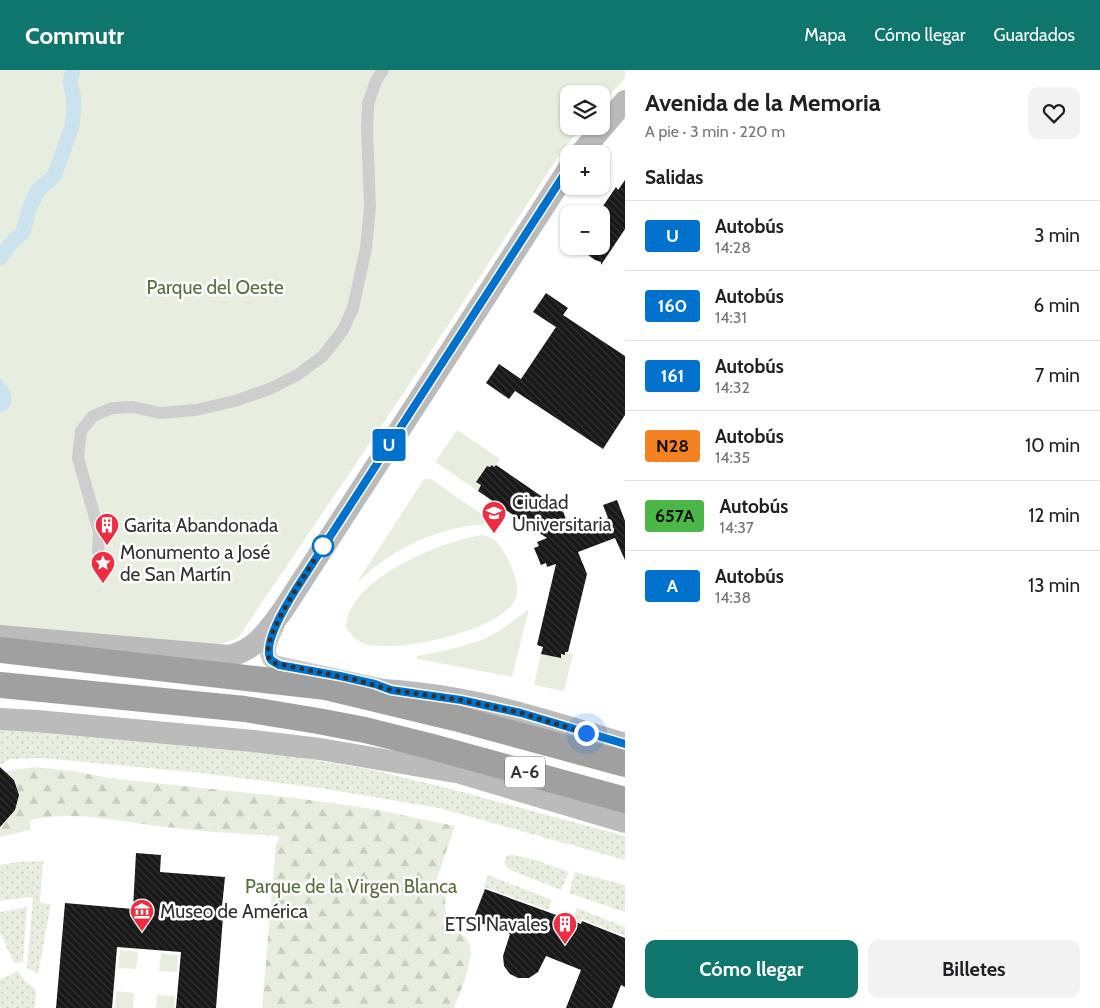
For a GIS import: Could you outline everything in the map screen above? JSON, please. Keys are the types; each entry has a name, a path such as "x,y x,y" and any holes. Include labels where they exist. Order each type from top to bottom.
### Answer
{"highway":[{"path":"0,650 239,678"},
{"path":"0,662 173,680 199,681 239,678"},
{"name":"A-6","path":"239,678 326,687 455,718 625,764"},
{"path":"0,685 244,709 365,730 486,761"},
{"path":"0,700 265,726 486,761"},
{"name":"A-6","path":"486,761 625,800"}],"main road":[{"path":"588,145 625,101"},
{"path":"0,636 229,656 238,654 254,645 283,610 560,182"},
{"path":"326,687 391,690 461,700 521,713 625,744"},
{"path":"0,719 253,741 320,749 461,773"},
{"path":"365,743 625,822"}],"street":[{"path":"98,553 98,532 78,458 81,431 93,416 112,408 133,407 160,413 196,410 266,390 297,375 322,356 343,330 353,308 366,248 370,208 368,104 376,81 383,70"},
{"path":"283,610 268,647 269,658 274,663 357,680 391,690"}],"green space":[{"name":"Parque del Oeste","path":"0,70 625,70 625,78 610,95 610,85 560,85 560,135 575,135 567,145 560,145 560,154 403,394 238,638 218,645 0,631"},
{"path":"457,430 500,459 494,467 492,465 490,467 487,466 476,482 481,485 478,491 435,462"},
{"path":"424,479 431,479 496,524 458,528 420,540 385,559 356,584"},
{"path":"481,535 491,538 498,543 508,559 514,574 517,595 505,611 489,621 445,638 397,646 378,646 363,643 355,639 346,628 350,610 362,594 378,579 421,555 463,539"},
{"path":"529,609 512,677 417,659 417,656 452,649 486,638"},
{"path":"565,652 573,654 564,691 534,685 541,654 561,657 561,654 565,655"},
{"path":"0,727 286,755 368,769 447,788 625,836 625,860 439,808 320,788 201,773 42,758 10,759 0,765"},
{"name":"Parque de la Virgen Blanca","path":"34,767 73,771 109,778 295,798 373,809 455,826 435,884 447,888 446,913 455,928 467,939 471,951 463,985 454,1008 262,1008 276,843 278,843 279,836 201,831 84,816 66,816 30,820 30,830 0,837 0,776 8,771"},
{"path":"512,855 533,859 569,872 561,890 510,870 504,863 507,856"},
{"path":"43,861 40,903 51,904 38,974 27,968 33,898 26,897 0,901 0,865"},
{"path":"575,872 625,885 625,912 569,893"},
{"path":"488,875 552,900 548,910 484,887"},
{"path":"27,907 23,962 14,963 0,932 0,912"},
{"path":"577,908 625,927 625,936 582,919 579,924 572,921"},
{"path":"120,950 138,952 136,969 118,968"},
{"path":"161,953 178,955 177,972 159,971"},
{"path":"18,971 25,981 36,990 35,1008 0,1008 0,980"},
{"path":"116,991 134,993 133,1008 115,1008"},
{"path":"157,995 175,996 174,1008 156,1008"}],"water":[{"path":"0,378 10,392 12,402 6,410 0,412"}],"building":[{"path":"625,180 625,229 610,252 610,205 604,205 616,187 618,190"},
{"path":"588,255 608,255 601,265 601,262"},
{"path":"546,293 568,308 563,315 625,356 625,415 603,449 515,391 509,399 486,383 499,364 521,379 556,327 533,312"},
{"path":"492,465 494,467 496,465 563,511 571,533 608,518 603,505 617,500 625,521 625,560 615,538 578,552 587,574 568,652 565,652 565,655 561,654 561,658 541,654 543,647 537,645 556,564 547,567 546,563 541,565 534,548 539,546 537,542 547,538 478,491 481,485 476,482 487,466 490,467"},
{"path":"0,767 14,780 19,795 15,810 0,827"},
{"name":"Museo de América","path":"136,853 161,855 160,872 225,877 216,1008 176,1008 181,952 117,947 112,1008 56,1008 65,903 133,909"},
{"name":"ETSI Navales","path":"485,889 581,924 582,921 625,938 625,987 621,985 612,1008 566,1008 581,970 546,956 538,972 529,978 518,978 510,974 504,966 503,956 510,934 473,920"}],"waterway":[{"path":"0,258 11,243 23,232 29,209 38,190 54,176 72,127 74,109 70,82 73,70"}],"bus line":[{"name":"U","path":"560,181 283,610 270,641 268,652 269,658 279,665 340,676 375,684 391,690 461,700 521,713 625,744"}],"place":[{"name":"Ciudad Universitaria","path":"494,534"},
{"name":"Garita Abandonada","path":"107,546"},
{"name":"Monumento a José de San Martín","path":"103,584"},
{"name":"Museo de América","path":"142,932"},
{"name":"ETSI Navales","path":"565,945"}],"route":[{"path":"323,546 283,610 270,641 268,647 269,658 274,663 375,684 391,690 461,700 521,713 586,733"}]}
